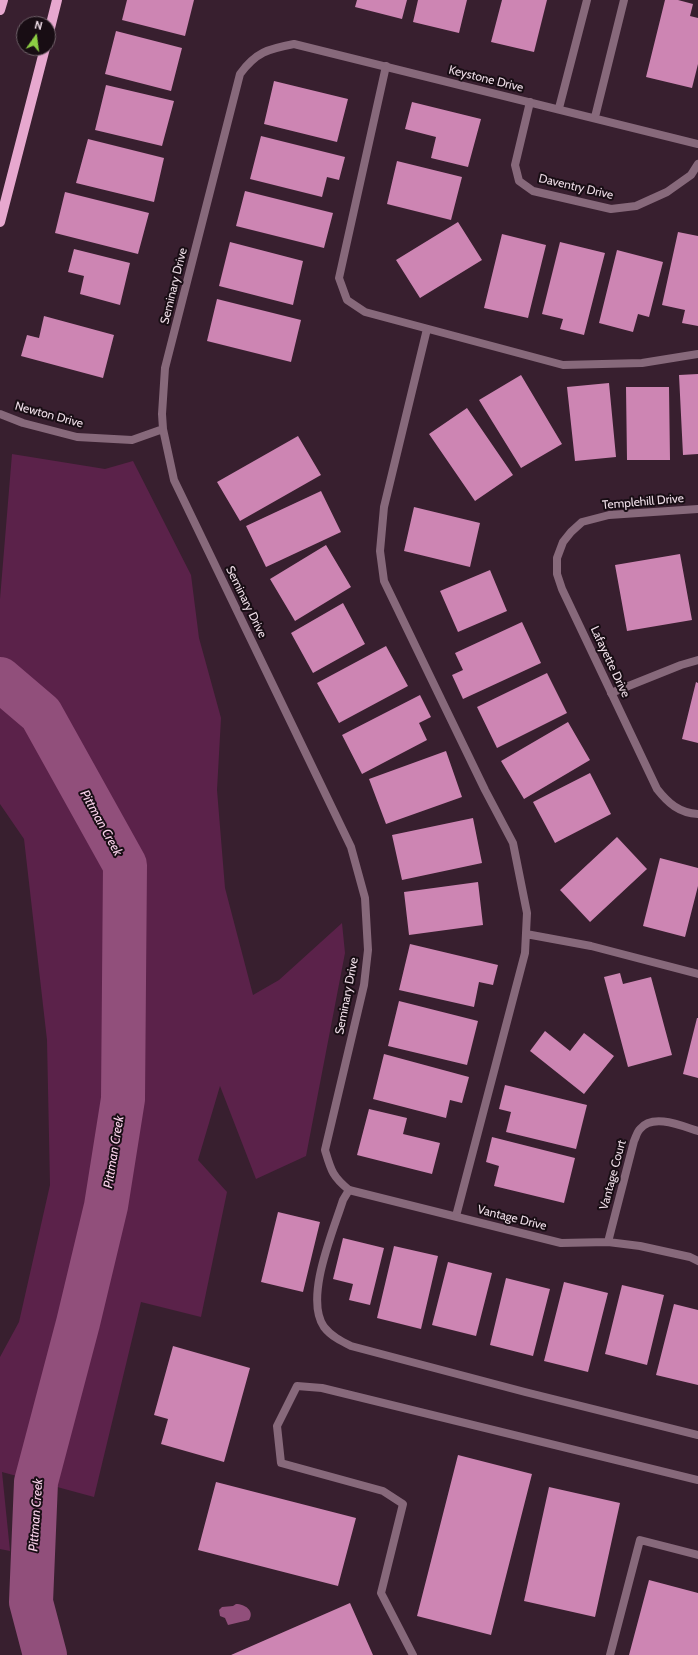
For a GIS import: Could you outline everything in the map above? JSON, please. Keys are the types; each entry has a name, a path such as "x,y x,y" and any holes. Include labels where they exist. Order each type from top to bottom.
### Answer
{"main road":[{"path":"0,10 3,0"},
{"path":"53,16 57,0"},
{"path":"0,222 43,56"}],"street":[{"path":"559,108 587,0"},
{"path":"595,118 624,0"},
{"name":"Keystone Drive","path":"268,49 294,44 559,108 698,144"},
{"name":"Seminary Drive","path":"268,49 249,62 240,74 165,368 162,414 163,429 174,480 351,847 365,898 368,950 364,986 325,1150 331,1169 337,1180 349,1190"},
{"path":"386,66 339,278 347,300 365,312 563,364 642,363 698,354"},
{"name":"Daventry Drive","path":"530,102 515,165 519,181 533,191 612,209 636,206 667,192 691,175 698,164"},
{"path":"427,329 384,507 380,550 384,581 513,843 527,913 525,953 456,1216"},
{"name":"Newton Drive","path":"0,414 23,423 77,437 132,440 163,429"},
{"name":"Templehill Drive","path":"571,532 582,522 610,515 698,510"},
{"name":"Lafayette Drive","path":"571,532 563,542 558,558 557,574 562,589 657,789 666,800 676,808 698,814"},
{"path":"611,693 681,665 698,660"},
{"path":"526,934 591,946 698,974"},
{"name":"Vantage Court","path":"608,1242 634,1140 640,1128 651,1122 665,1122 698,1131"},
{"path":"349,1190 343,1200 319,1277 316,1292 318,1310 324,1326 334,1337 351,1346 525,1392 698,1435"},
{"name":"Vantage Drive","path":"349,1190 562,1243 608,1242 640,1246 698,1260"},
{"path":"413,1655 381,1593 402,1504 383,1491 281,1463 278,1426 297,1386 322,1388 698,1480"},
{"path":"610,1655 640,1540 698,1555"}],"shaded area":[{"path":"12,454 105,469 133,461 191,575 199,638 221,718 217,790 225,888 253,995 279,980 342,923 345,953 306,1156 256,1179 220,1086 198,1160 227,1192 201,1317 141,1302 94,1497 2,1472 10,1551 0,1549 0,1357 19,1322 50,1185 47,1040 24,839 0,804 0,599"},
{"path":"236,1604 246,1607 250,1611 251,1617 249,1620 228,1625 225,1618 220,1616 219,1610 222,1607 233,1606"}],"building":[{"path":"127,0 194,0 185,36 122,20"},
{"path":"357,0 407,0 402,19 355,7"},
{"path":"418,0 467,0 459,33 413,22"},
{"path":"502,0 547,0 534,52 491,42"},
{"path":"665,0 678,0 693,4 690,16 698,18 698,64 692,88 646,77"},
{"path":"116,31 182,48 171,91 105,74"},
{"path":"274,81 348,99 337,142 264,124"},
{"path":"106,85 174,101 162,146 95,130"},
{"path":"412,102 481,119 468,167 431,158 436,137 405,129"},
{"path":"261,136 345,157 339,180 327,177 322,197 250,179"},
{"path":"88,139 164,158 154,202 76,183"},
{"path":"397,161 462,177 451,220 387,204"},
{"path":"245,191 333,213 324,248 236,226"},
{"path":"65,192 149,213 138,254 55,233"},
{"path":"458,222 482,260 420,298 396,260"},
{"path":"678,232 698,236 698,326 682,323 685,310 662,305"},
{"path":"502,234 546,245 528,318 484,308"},
{"path":"230,242 303,261 293,305 219,286"},
{"path":"560,242 605,253 584,335 560,329 563,319 542,314"},
{"path":"74,249 130,263 120,305 80,294 84,276 68,272"},
{"path":"617,250 663,262 649,317 638,314 633,332 599,323"},
{"path":"217,299 301,320 291,362 207,341"},
{"path":"44,316 114,335 103,378 21,356 27,335 39,338"},
{"path":"698,374 698,454 683,455 679,375"},
{"path":"521,375 562,444 521,468 479,400"},
{"path":"609,383 616,457 575,461 567,387"},
{"path":"626,387 669,387 670,460 627,460"},
{"path":"467,408 513,475 475,501 429,434"},
{"path":"298,436 321,475 240,521 217,482"},
{"path":"321,491 341,532 266,567 246,526"},
{"path":"414,507 480,523 470,567 404,551"},
{"path":"326,545 351,587 295,621 270,579"},
{"path":"680,554 692,620 627,631 615,565"},
{"path":"490,570 507,611 458,632 440,591"},
{"path":"343,603 365,644 313,673 291,633"},
{"path":"522,622 541,663 463,699 452,675 463,670 455,653"},
{"path":"386,646 408,686 339,723 317,683"},
{"path":"547,673 567,713 497,748 477,707"},
{"path":"696,682 698,683 698,743 682,739"},
{"path":"420,695 431,717 419,723 427,740 362,774 342,735"},
{"path":"568,722 590,760 524,799 501,761"},
{"path":"446,751 462,797 386,824 369,779"},
{"path":"590,773 611,814 555,843 533,802"},
{"path":"473,818 482,863 402,880 392,835"},
{"path":"617,837 647,869 590,922 560,890"},
{"path":"660,858 698,868 698,886 685,937 643,926"},
{"path":"478,882 483,925 409,935 404,892"},
{"path":"410,944 498,965 493,985 479,982 474,1007 399,990"},
{"path":"620,973 623,984 651,977 672,1055 628,1067 604,977"},
{"path":"399,1001 478,1021 467,1065 388,1046"},
{"path":"698,1018 698,1078 683,1074"},
{"path":"545,1031 570,1051 584,1033 614,1056 584,1094 530,1051"},
{"path":"384,1054 469,1077 462,1103 450,1100 446,1118 373,1099"},
{"path":"505,1085 587,1105 576,1149 506,1132 511,1112 499,1109"},
{"path":"369,1109 407,1118 403,1134 440,1143 432,1174 357,1155"},
{"path":"492,1137 575,1158 564,1203 494,1186 499,1166 486,1162"},
{"path":"278,1212 320,1222 303,1292 261,1282"},
{"path":"343,1238 384,1248 370,1305 349,1300 353,1284 333,1279"},
{"path":"394,1246 438,1256 421,1329 377,1318"},
{"path":"448,1262 492,1273 476,1336 432,1325"},
{"path":"506,1278 550,1289 533,1356 490,1345"},
{"path":"564,1282 608,1293 588,1372 544,1361"},
{"path":"622,1285 664,1295 647,1365 605,1354"},
{"path":"674,1304 698,1310 698,1385 656,1375"},
{"path":"173,1346 250,1368 224,1462 161,1444 168,1419 154,1415"},
{"path":"458,1455 532,1474 491,1635 417,1616"},
{"path":"216,1482 356,1518 338,1586 198,1550"},
{"path":"549,1487 620,1503 595,1617 524,1601"},
{"path":"649,1580 698,1593 698,1655 629,1655"},
{"path":"350,1603 373,1655 231,1655"}],"waterway":[{"name":"Pittman Creek","path":"0,679 41,714 125,865 123,1099 106,1206 78,1323 36,1482 31,1602 45,1655"}]}
